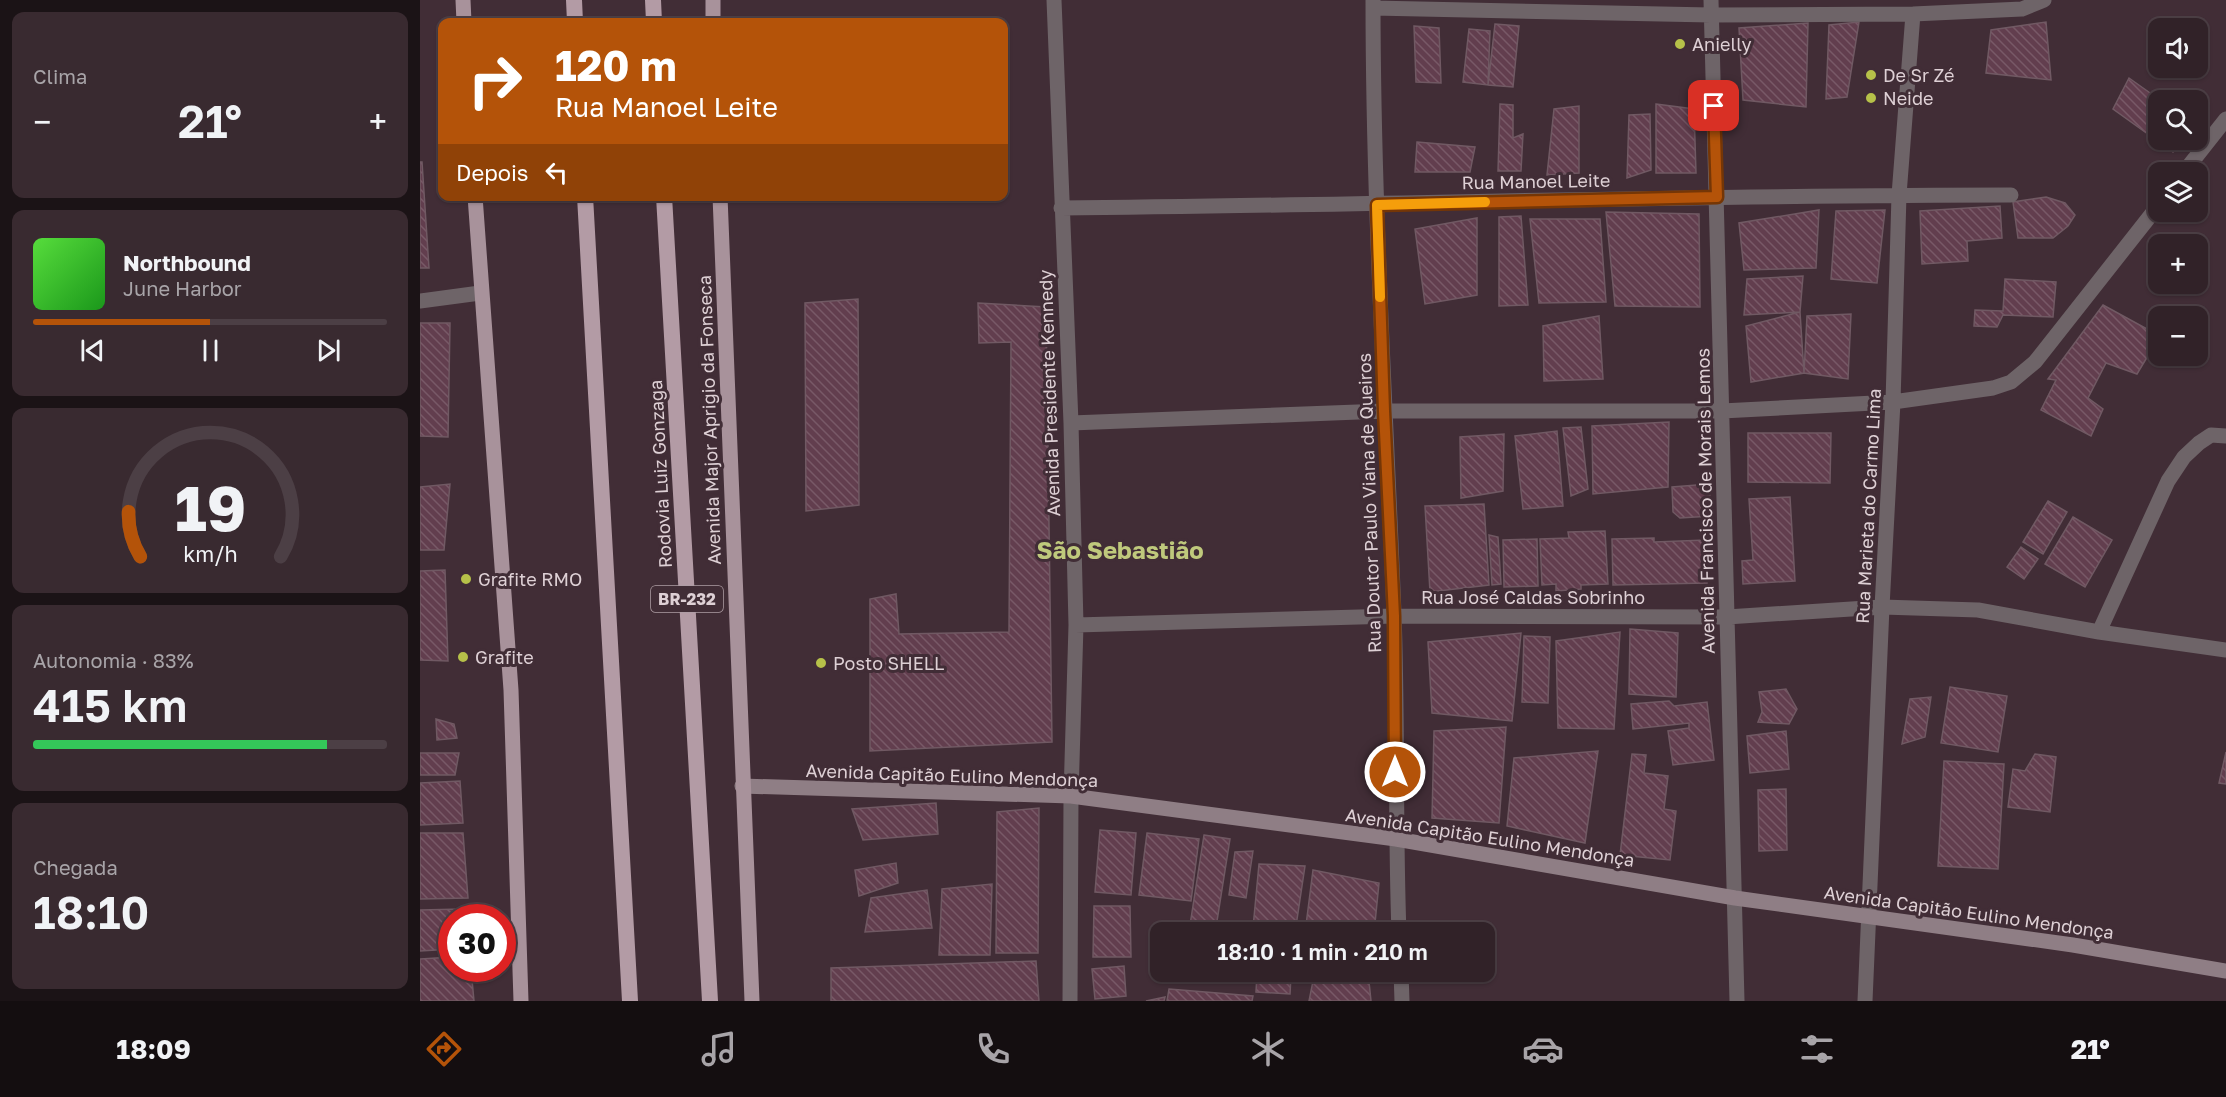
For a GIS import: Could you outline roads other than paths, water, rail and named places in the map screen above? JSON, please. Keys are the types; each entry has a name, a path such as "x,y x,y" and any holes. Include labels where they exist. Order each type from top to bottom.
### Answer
{"highway":[{"path":"574,0 575,18"},
{"path":"653,0 654,18"},
{"path":"585,201 630,1001"},
{"name":"Rodovia Luiz Gonzaga","path":"664,201 710,1001"}],"main road":[{"path":"463,0 464,18"},
{"path":"713,0 713,18"},
{"path":"475,201 480,293 511,690 521,1001"},
{"name":"Avenida Major Aprigio da Fonseca","path":"720,201 752,1001"},
{"name":"Avenida Capitão Eulino Mendonça","path":"742,786 1071,796 1396,839 1735,898 2073,945 2226,971"}],"street":[{"name":"Avenida Presidente Kennedy","path":"1054,0 1071,423 1076,625 1071,796 1070,1001"},
{"path":"1373,4 1711,7 1913,14 2022,9 2044,0"},
{"name":"Rua Doutor Paulo Viana de Queiros","path":"1373,4 1384,411 1394,616 1399,922"},
{"name":"Avenida Francisco de Morais Lemos","path":"1711,7 1737,1001"},
{"name":"Rua Marieta do Carmo Lima","path":"1865,1001 1893,402 1899,195 1913,14"},
{"path":"2192,162 2226,119"},
{"name":"Rua Manoel Leite","path":"1061,208 1377,205 1717,197 2010,195"},
{"path":"1071,423 1384,411 1722,411 1893,402 1993,388 2011,382 2035,362 2148,219"},
{"path":"420,301 480,293"},
{"path":"2099,632 2168,481 2184,457 2199,443 2211,435 2226,436"},
{"name":"Rua José Caldas Sobrinho","path":"1076,625 1394,616 1727,617 1882,607 1978,610 2099,632 2226,650"},
{"path":"1401,982 1402,1001"}],"place":[{"name":"Anielly","path":"1680,44"},
{"name":"De Sr Zé","path":"1871,75"},
{"name":"Neide","path":"1871,98"},
{"name":"Grafite RMO","path":"466,579"},
{"name":"Grafite","path":"463,657"},
{"name":"Posto SHELL","path":"821,663"}],"district":[{"name":"São Sebastião","path":"1120,549"}]}
